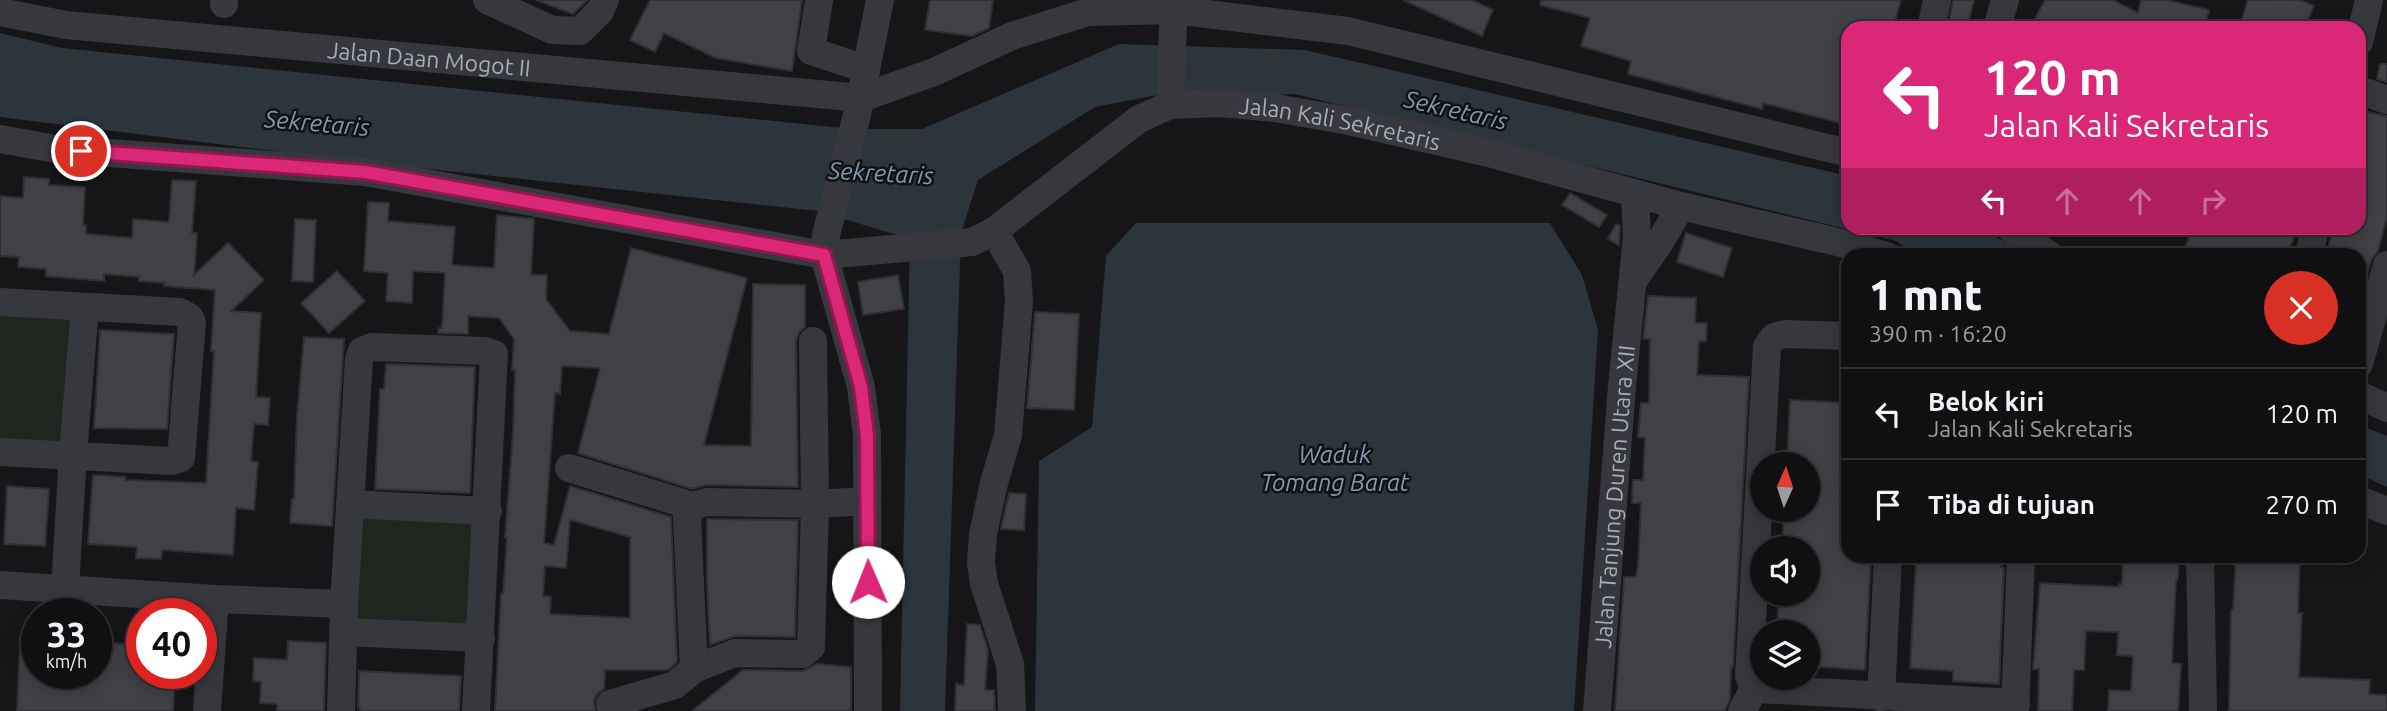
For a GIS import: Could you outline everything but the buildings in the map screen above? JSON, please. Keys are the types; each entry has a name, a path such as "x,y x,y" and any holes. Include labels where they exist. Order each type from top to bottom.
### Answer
{"street":[{"path":"487,0 552,30 580,31 600,11 605,0"},
{"path":"819,0 811,51 866,69"},
{"path":"868,711 867,436 861,387 825,245 859,107 880,0"},
{"path":"1932,21 1937,0"},
{"path":"1999,21 2005,0"},
{"path":"2364,21 2369,0"},
{"name":"Jalan Daan Mogot II","path":"0,12 66,25 859,107"},
{"path":"859,107 1012,36 1088,12 1174,16 1348,31 1841,151"},
{"path":"1170,103 1174,16"},
{"name":"Jalan Kali Sekretaris","path":"983,236 1139,119 1170,103 1233,104 1309,113 1349,121 1489,153 1681,206 1859,248"},
{"path":"0,139 56,149 365,172 825,245 885,250 983,236 1017,271 1019,301 1009,435 994,483 983,534 981,563 984,584 1010,664 1012,711"},
{"name":"Jalan Tanjung Duren Utara XII","path":"1597,711 1622,386 1634,281 1637,236 1635,194"},
{"name":"Jalan Tanjung Duren Utara XII","path":"1634,281 1681,206"},
{"path":"2020,235 2039,248"},
{"path":"2366,340 2387,265"},
{"path":"0,302 180,312 192,322 181,458 171,461 0,452"},
{"path":"65,588 85,307"},
{"path":"1841,336 1786,334 1774,337 1766,346 1749,694 1758,689 2016,707 2021,563"},
{"path":"610,704 675,685 694,669 735,653 793,654 808,652 811,648 815,504 813,341"},
{"path":"341,711 344,604 359,359 362,351 372,347 485,351 494,354 476,711"},
{"path":"2366,398 2387,408"},
{"path":"569,468 692,506 707,502 815,504 867,501"},
{"path":"2366,503 2387,511"},
{"path":"350,504 488,511"},
{"path":"692,506 687,517 694,669"},
{"path":"1881,697 1888,563"},
{"path":"2200,563 2203,711"},
{"path":"0,584 201,598"},
{"path":"217,599 344,604"},
{"path":"344,632 481,639"},
{"path":"207,711 209,689"}],"path":[{"path":"2275,21 2281,0"}],"shaded area":[{"path":"0,310 71,316 67,453 0,449"},
{"path":"354,508 486,514 479,636 347,630"}],"water":[{"name":"Sekretaris","path":"0,33 62,48 852,129 922,129 1119,44 1305,50 1841,174 1841,228 1295,94 1162,94 1095,107 978,180 961,233 945,711 900,711 910,239 818,211 347,160 0,117"},
{"name":"Waduk Tomang Barat","path":"1136,223 1550,223 1582,275 1598,330 1574,711 1035,711 1039,461 1092,427 1106,256"},
{"path":"1871,235 1992,235 2017,248 1907,248 1896,241"},
{"path":"2366,428 2387,436 2387,487 2366,477"}],"route":[{"path":"81,151 365,172 824,255 861,387 867,436 868,582"}]}
